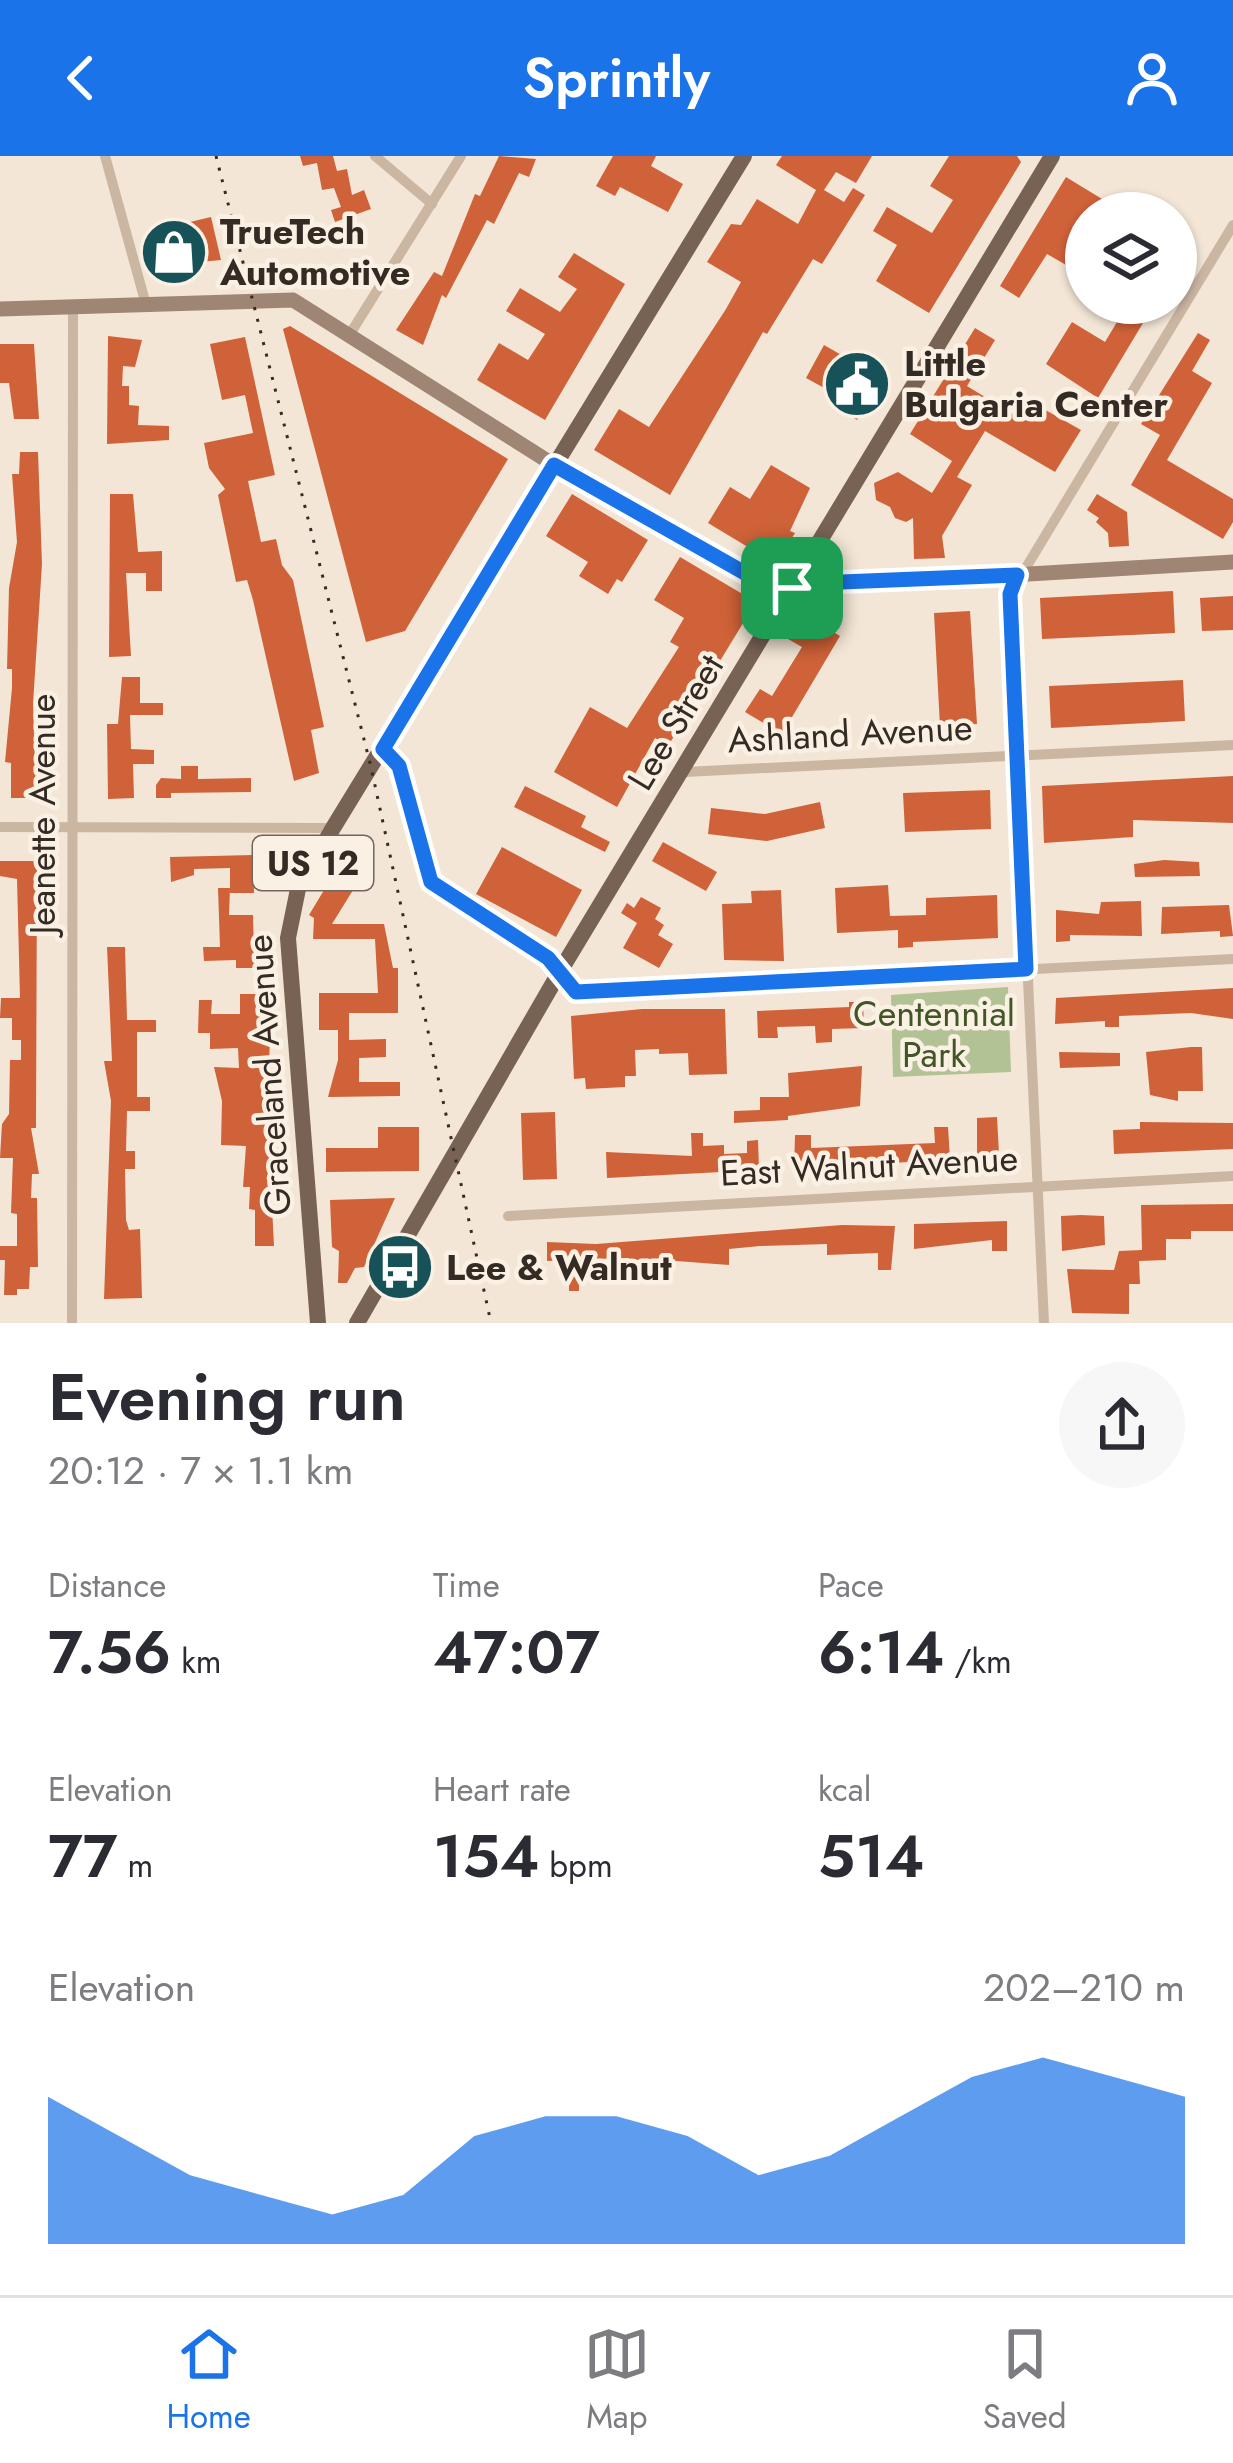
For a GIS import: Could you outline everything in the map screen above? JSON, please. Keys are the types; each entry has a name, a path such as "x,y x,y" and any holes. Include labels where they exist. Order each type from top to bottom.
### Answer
{"main road":[{"name":"Graceland Avenue","path":"318,1323 289,938 298,890 744,156"},
{"name":"Lee Street","path":"357,1323 559,974 685,772 1052,156"}],"street":[{"path":"104,156 145,301"},
{"path":"375,156 432,204"},
{"path":"350,334 461,156"},
{"path":"1044,1323 1010,594 1017,575 1233,225"},
{"path":"0,309 293,300 554,465 766,585 792,588 1233,562"},
{"name":"Jeanette Avenue","path":"72,1323 73,305"},
{"name":"Ashland Avenue","path":"685,772 1233,745"},
{"path":"383,749 399,766 431,882 548,958 576,992 1233,959"},
{"path":"0,826 333,828"},
{"name":"East Walnut Avenue","path":"508,1216 1233,1176"}],"green space":[{"name":"Centennial Park","path":"1008,987 1011,1072 893,1077 891,995"}],"building":[{"path":"300,156 333,156 337,171 347,169 352,195 364,190 371,209 335,222 331,210 341,207 334,188 322,190 317,163 303,166"},
{"path":"499,156 536,159 529,177 519,173 494,224 487,220 446,298 442,295 423,345 396,330 434,272 442,276 475,194 480,196"},
{"path":"613,156 656,156 651,166 683,184 668,212 620,187 615,196 596,186"},
{"path":"782,156 872,156 856,183 836,172 824,190 844,202 853,188 865,195 822,264 813,259 767,334 763,332 670,495 594,450 619,409 649,427 726,309 741,282 707,262 731,224 741,225 757,199 798,224 816,190 776,165"},
{"path":"949,156 1017,156 1021,162 929,313 876,281 897,245 873,231 887,207 932,233 953,200 930,186"},
{"path":"1066,177 1091,192 1065,192 1065,264 1047,254 1019,298 1000,286"},
{"path":"211,217 221,260 157,266 148,232"},
{"path":"574,253 625,284 545,420 477,380 499,343 528,360 545,334 506,311 520,288 560,312 577,289 558,277"},
{"path":"1071,324 1105,342 1116,324 1142,324 1098,398 1046,364"},
{"path":"290,326 508,459 405,631 366,642 283,329"},
{"path":"975,328 995,340 967,386 1016,416 1026,399 1081,430 1055,472 985,431 957,477 972,485 942,536 945,558 914,559 913,518 906,522 895,518 890,507 876,500 874,483 898,472 932,493 952,461 910,434"},
{"path":"1198,333 1210,340 1192,371 1212,383 1167,460 1233,499 1233,522 1223,539 1131,485 1160,435 1141,424"},
{"path":"108,336 142,340 135,367 123,366 122,386 129,386 129,405 139,406 138,425 169,426 169,440 107,444"},
{"path":"245,337 275,475 248,481 261,542 276,539 282,565 293,580 324,727 311,730 319,773 294,781 253,600 247,580 236,582 218,495 225,489 209,468 204,443 253,433 245,395 222,400 210,344"},
{"path":"0,344 34,344 39,419 14,419 9,383 0,383"},
{"name":"Little Bulgaria Center","path":"824,345 845,357 850,350 885,371 857,420 833,405 839,396 806,378"},
{"path":"20,452 38,452 42,564 33,704 36,794 11,798 11,763 5,762 12,688 12,669 7,669 9,588 17,542 12,474 19,474"},
{"path":"771,465 810,488 790,531 795,533 776,564 708,523 730,487 750,499"},
{"path":"110,494 133,494 138,552 162,551 162,591 146,591 146,573 126,573 131,656 109,657"},
{"path":"572,494 648,540 622,582 617,579 608,594 579,576 588,562 546,536"},
{"path":"1097,494 1127,512 1129,546 1109,547 1108,533 1087,510"},
{"path":"680,557 756,602 668,746 655,738 617,807 554,772 590,707 627,728 679,647 670,642 684,618 654,600"},
{"path":"1173,591 1175,633 1042,639 1040,598"},
{"path":"1233,596 1233,630 1202,631 1200,598"},
{"path":"970,611 977,724 940,727 934,613"},
{"path":"803,614 840,636 782,734 745,712 760,689 772,696 802,647 788,639"},
{"path":"122,677 140,677 140,703 163,703 163,715 130,715 131,749 154,750 154,764 133,764 134,798 108,799 107,724 118,724"},
{"path":"1183,680 1185,721 1051,728 1049,686"},
{"path":"181,766 198,766 198,779 251,778 251,792 171,793 171,798 156,798 161,778 181,779"},
{"path":"1233,776 1233,823 1133,820 1133,837 1044,843 1042,786"},
{"path":"525,786 586,816 581,827 610,842 605,852 514,807"},
{"path":"990,790 991,829 905,832 903,793"},
{"path":"820,802 825,828 767,841 708,834 711,808 765,814"},
{"path":"663,842 717,872 706,891 652,861"},
{"path":"502,847 582,890 556,937 476,894"},
{"path":"253,855 254,893 230,893 230,868 194,869 194,875 171,882 170,857"},
{"path":"344,857 366,869 332,924 384,924 393,968 398,968 398,1013 349,1013 349,1040 386,1039 386,1057 359,1058 359,1082 400,1082 400,1096 328,1097 338,1060 338,1030 319,1030 319,993 378,993 375,939 313,939 314,918 309,915"},
{"path":"0,861 37,861 36,1128 31,1128 39,1174 32,1174 31,1198 37,1198 38,1267 30,1267 29,1289 17,1289 17,1295 4,1295 5,1260 0,1260 0,1246 17,1246 17,1214 11,1213 13,1158 0,1158 2,1124 9,1114 10,1060 21,1060 21,1040 12,1040 12,1018 0,1018 1,998 20,998 17,879 0,876"},
{"path":"1199,862 1200,876 1135,877 1134,864"},
{"path":"888,885 890,916 926,915 926,898 997,895 998,938 913,942 913,947 898,948 898,930 837,933 835,888"},
{"path":"218,888 230,888 229,915 253,915 254,952 265,951 265,968 236,968 236,960 204,961 203,947 220,947"},
{"path":"781,890 784,961 724,960 722,904 752,903 751,891"},
{"path":"641,897 661,908 655,919 664,925 658,935 673,944 659,968 623,948 637,923 621,913 627,903 634,908"},
{"path":"1141,901 1142,936 1070,935 1070,941 1056,942 1056,910 1099,914 1101,902"},
{"path":"1229,905 1233,936 1220,937 1220,931 1161,934 1162,907"},
{"path":"107,947 125,947 127,1020 156,1020 156,1032 137,1032 137,1097 150,1097 150,1111 127,1111 126,1151 135,1151 135,1169 125,1169 126,1220 129,1230 140,1229 142,1298 104,1299 111,1101 104,1061 112,1061"},
{"path":"1233,988 1233,1019 1191,1013 1119,1016 1119,1027 1105,1027 1105,1021 1055,1024 1056,998"},
{"path":"240,994 264,994 265,1039 270,1039 267,1108 274,1246 255,1246 255,1210 249,1209 250,1187 243,1187 246,1146 221,1145 222,1101 214,1067 239,1068 238,1048 210,1049 210,1033 198,1033 199,1000 212,1000 211,1014 240,1014"},
{"path":"849,1002 863,1002 864,1028 832,1029 832,1042 816,1043 815,1026 777,1027 778,1038 758,1038 757,1011 849,1007"},
{"path":"642,1009 725,1009 727,1074 689,1075 688,1053 659,1054 659,1049 635,1050 636,1076 625,1076 625,1087 586,1089 585,1078 574,1079 571,1016"},
{"path":"1202,1047 1203,1091 1178,1091 1178,1101 1150,1095 1146,1052"},
{"path":"1059,1052 1120,1053 1120,1066 1060,1068"},
{"path":"862,1066 860,1106 788,1116 788,1120 734,1123 734,1111 760,1110 760,1097 789,1097 788,1073"},
{"path":"555,1112 557,1179 523,1180 521,1113"},
{"path":"997,1117 999,1154 977,1154 977,1118"},
{"path":"1140,1122 1233,1123 1233,1149 1114,1154 1113,1130 1140,1129"},
{"path":"378,1127 419,1127 419,1171 326,1172 326,1148 378,1148"},
{"path":"934,1127 948,1127 950,1159 794,1170 795,1135 811,1135 811,1148 935,1143"},
{"path":"691,1133 703,1133 703,1146 724,1145 724,1154 747,1153 747,1141 758,1140 759,1170 607,1178 606,1152 692,1156"},
{"path":"395,1198 364,1267 355,1268 347,1283 338,1283 339,1251 332,1247 330,1200"},
{"path":"1233,1204 1233,1231 1191,1231 1191,1239 1166,1239 1166,1260 1139,1261 1140,1284 1129,1284 1129,1314 1072,1313 1067,1269 1114,1270 1119,1251 1142,1250 1141,1205"},
{"path":"1061,1216 1104,1216 1105,1245 1062,1251"},
{"path":"1007,1221 1007,1251 992,1251 992,1240 914,1249 914,1224"},
{"path":"842,1225 895,1226 891,1270 878,1270 878,1253 827,1255 827,1244 760,1246 729,1249 729,1265 676,1261 673,1267 630,1269 629,1258 592,1259 592,1275 579,1275 579,1291 569,1291 569,1260 547,1261 547,1242 596,1244"}],"railway":[{"path":"216,156 371,767 491,1323"}],"place":[{"name":"TrueTech Automotive","path":"174,252"},
{"name":"Little Bulgaria Center","path":"857,384"},
{"name":"Lee & Walnut","path":"400,1267"}],"route":[{"path":"554,465 766,585 792,588 1017,575 1010,594 1026,969 576,992 548,958 431,882 399,766 383,749 554,465"}]}
